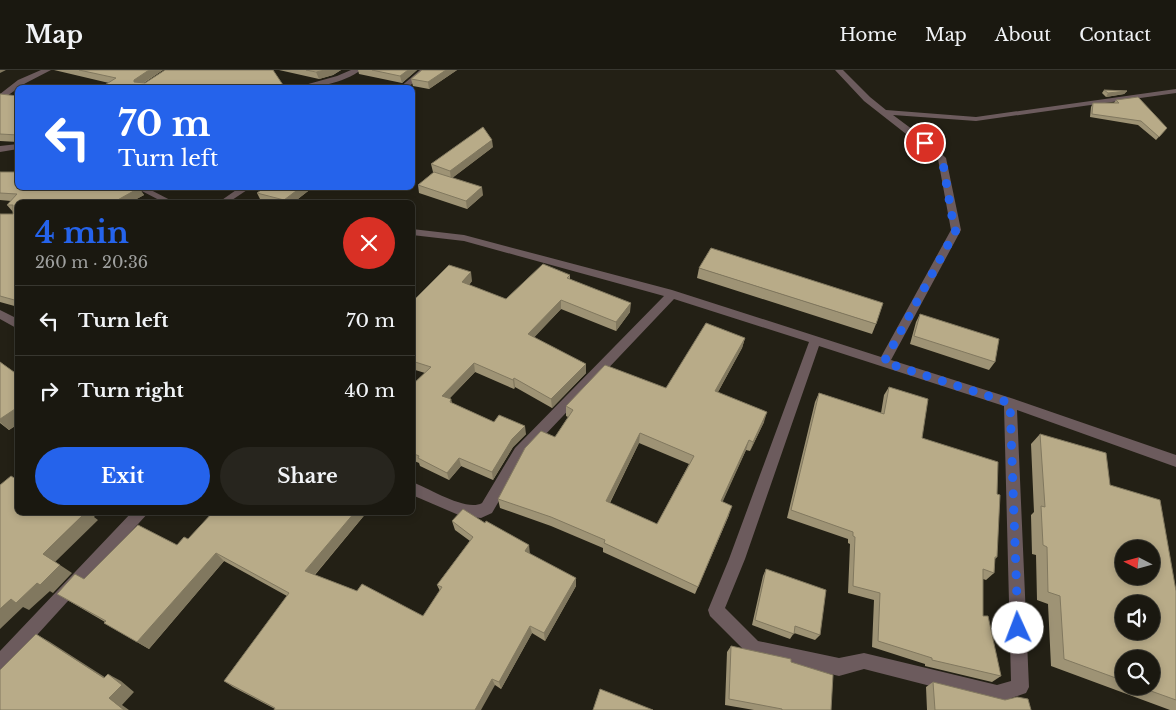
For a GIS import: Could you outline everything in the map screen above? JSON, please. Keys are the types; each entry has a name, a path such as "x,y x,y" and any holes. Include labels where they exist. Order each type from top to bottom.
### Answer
{"street":[{"path":"16,85 47,70"},
{"path":"309,85 339,78 357,70"},
{"path":"406,85 425,70"},
{"path":"838,70 867,99 942,158 956,230 884,362"},
{"path":"2,94 15,86"},
{"path":"885,112 976,119 1176,91"},
{"path":"2,94 15,96"},
{"path":"0,149 15,146"},
{"path":"145,190 165,200"},
{"path":"226,200 242,190"},
{"path":"415,232 464,238 672,294 1010,403 1176,461"},
{"path":"415,489 461,510 481,512 486,508 520,452 672,294"},
{"path":"0,314 15,323"},
{"path":"816,339 737,559 716,610 754,648 839,667 864,661 996,694 1020,686 1010,403"},
{"path":"0,663 139,515"}],"building":[{"path":"79,70 149,70 134,80 134,82 145,83 165,70 273,70 283,85 105,85 116,78"},
{"path":"306,70 325,70 316,72"},
{"path":"372,70 408,70 400,76"},
{"path":"422,70 446,70 428,82 411,79"},
{"path":"1104,90 1127,91 1108,93"},
{"path":"0,94 15,96 15,135 0,134"},
{"path":"1138,97 1167,128 1159,137 1141,121 1092,114 1093,103 1119,103 1116,100"},
{"path":"483,127 492,140 450,171 431,164"},
{"path":"0,172 15,172 15,190 135,190 118,200 15,200 15,300 0,296 0,214 13,214 13,205 7,205 17,194 0,193"},
{"path":"434,172 482,187 466,201 418,185"},
{"path":"261,190 297,190 284,200 257,193"},
{"path":"711,248 883,303 876,324 699,268"},
{"path":"543,264 570,275 567,278 631,303 616,322 561,300 528,334 586,364 551,399 514,378 513,380 474,363 442,396 451,399 450,402 494,422 499,415 525,426 512,439 492,472 459,458 447,473 418,458 419,456 415,454 415,382 431,367 415,362 415,299 449,265 471,272 462,282 506,299"},
{"path":"920,314 999,339 995,362 914,336"},
{"path":"706,323 745,338 715,391 767,412 753,442 749,440 721,501 732,506 698,587 604,543 605,540 551,517 498,499 525,448 541,431 555,437 573,410 566,406 605,365 666,388","holes":["640,433 694,456 657,524 606,501"]},
{"path":"0,362 15,373 15,409 0,419"},
{"path":"889,387 928,399 922,438 998,462 997,494 1000,495 997,557 995,557 994,573 983,569 983,616 988,616 1001,676 932,660 932,658 878,641 880,593 853,586 855,537 853,532 791,510 819,393 884,414"},
{"path":"1040,434 1106,453 1110,485 1160,500 1176,591 1176,700 1160,694 1160,650 1115,650 1115,678 1064,659 1060,596 1048,592 1047,547 1043,545 1041,506 1045,507"},
{"path":"11,476 15,478 15,515 83,515 43,554 60,565 40,585 37,583 16,603 11,599 0,609 0,485"},
{"path":"463,509 485,523 486,521 529,545 525,551 576,578 544,633 530,626 499,682 492,679 475,710 274,710 275,708 224,681 289,593 216,553 137,642 104,623 106,621 57,594 75,574 84,579 138,525 177,545 184,537 188,539 210,515 352,515 305,571 357,591 362,584 423,616 442,587 437,585 473,537 452,521"},
{"path":"766,569 826,590 820,635 795,626 794,634 755,620"},
{"path":"36,634 104,678 108,674 122,685 109,698 124,710 0,710 0,670"},
{"path":"731,646 791,659 791,662 833,675 831,710 782,710 729,699"},
{"path":"933,682 1005,700 1017,697 1028,699 1031,710 935,710"},
{"path":"600,689 653,710 593,710"}],"route":[{"path":"925,143 942,158 956,230 884,362 1010,403 1018,628"}]}
